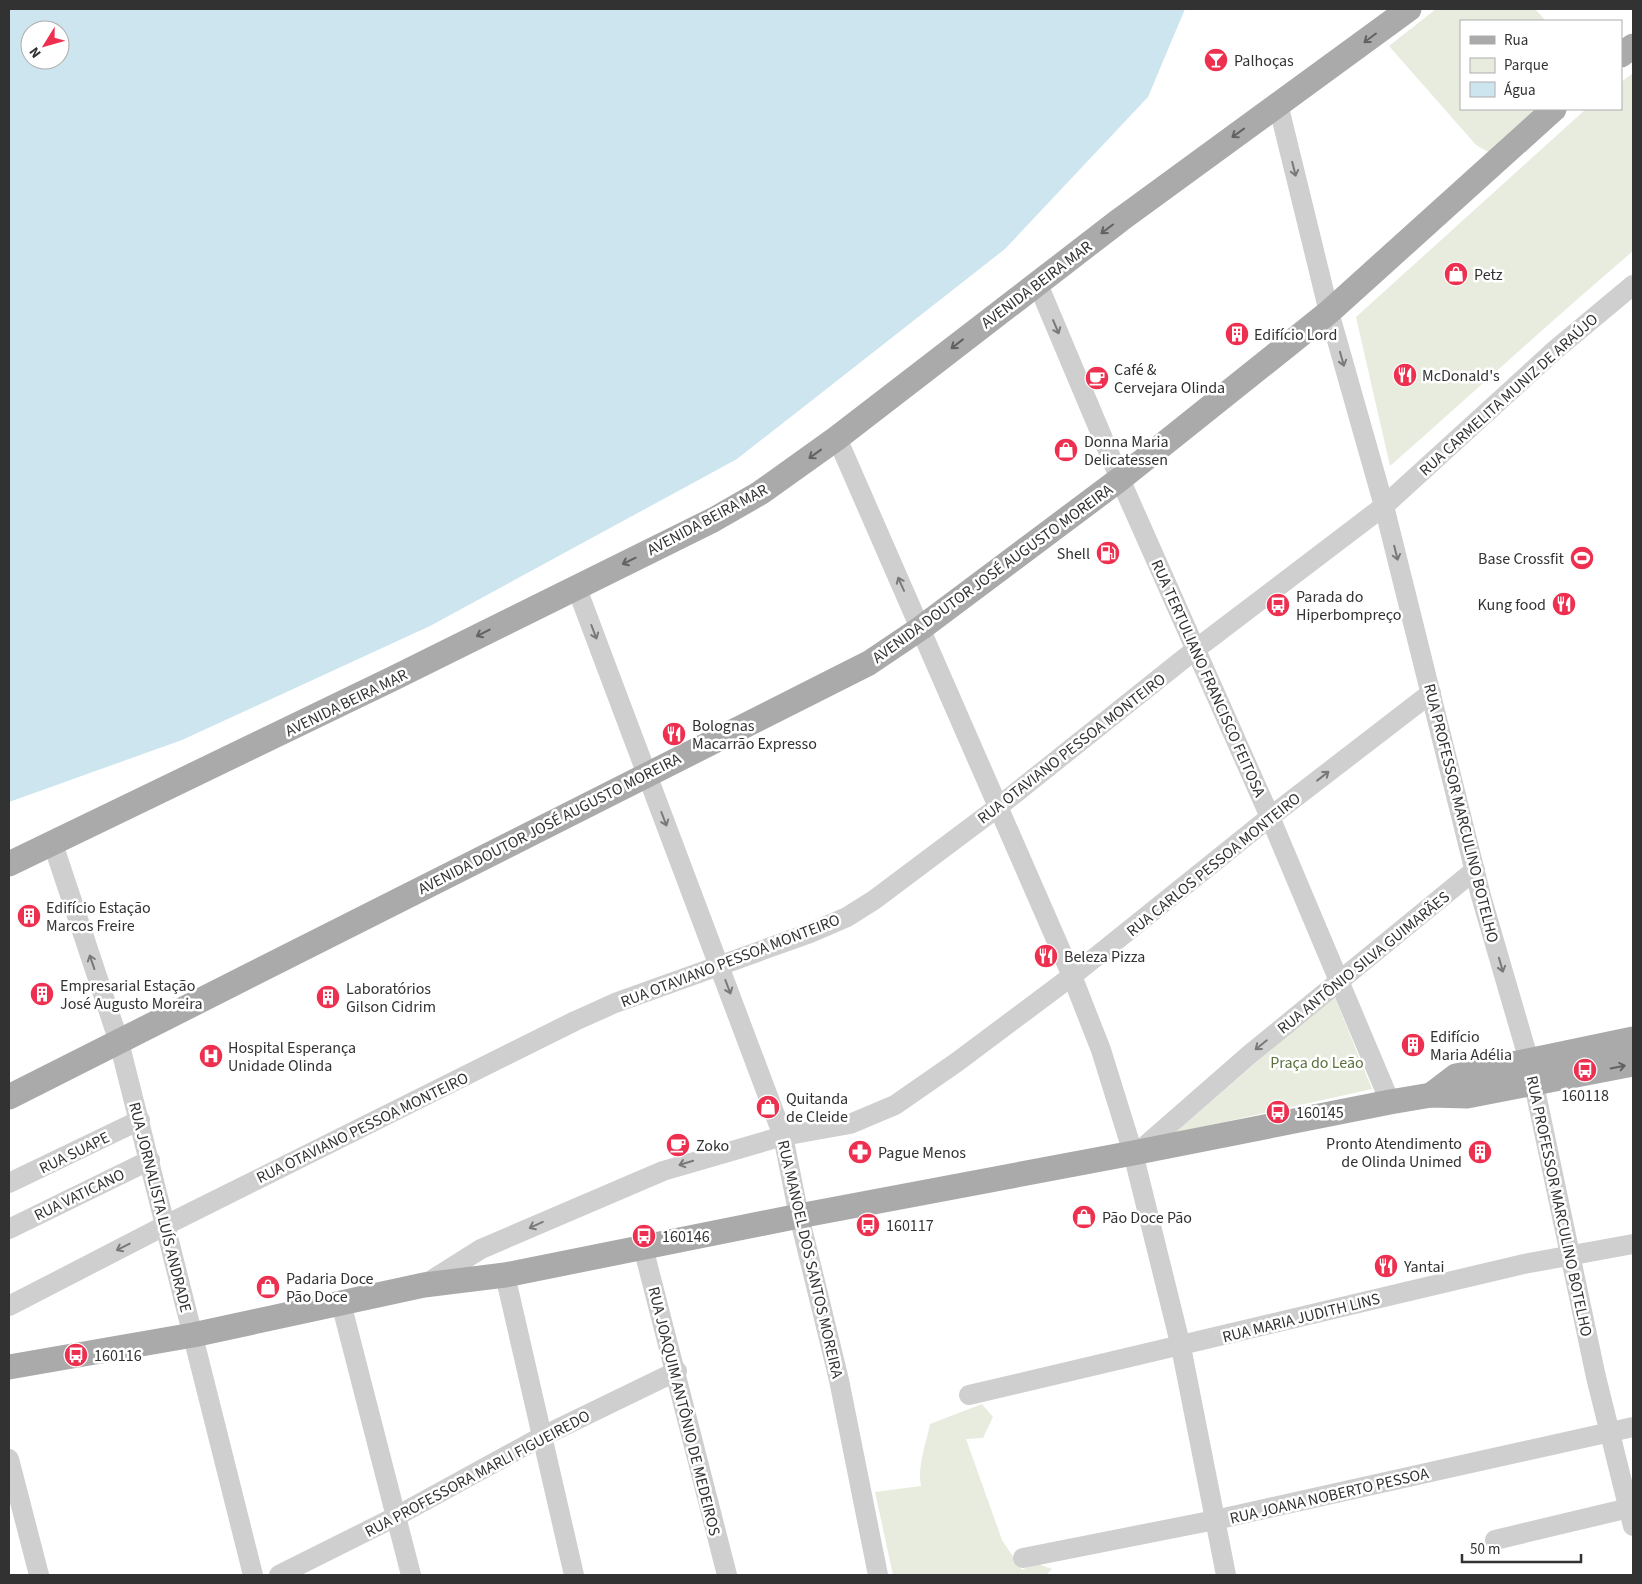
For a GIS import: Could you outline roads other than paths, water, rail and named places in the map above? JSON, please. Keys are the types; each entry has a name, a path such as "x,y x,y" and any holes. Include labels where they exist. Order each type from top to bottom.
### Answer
{"main road":[{"name":"AVENIDA BEIRA MAR","path":"9,864 394,678 732,510 837,438 1037,282 1409,9"},
{"path":"1622,54 1633,46"},
{"name":"AVENIDA DOUTOR JOSÉ AUGUSTO MOREIRA","path":"9,1097 647,773 861,668 921,628 1120,479 1329,312 1553,110"},
{"path":"1532,1072 1633,1039"},
{"path":"9,1367 193,1335 424,1285 505,1275 643,1246 1135,1153 1431,1094 1456,1076 1633,1064"}],"street":[{"name":"RUA PROFESSOR MARCULINO BOTELHO","path":"1278,104 1329,312 1384,506 1475,870 1532,1072 1569,1256 1609,1432 1631,1517"},
{"name":"RUA TERTULIANO FRANCISCO FEITOSA","path":"1037,282 1120,479 1270,816 1338,982 1390,1102"},
{"name":"RUA CARMELITA MUNIZ DE ARAÚJO","path":"1384,506 1555,350 1633,284"},
{"path":"837,438 1072,976 1101,1050 1135,1153 1181,1347 1226,1575"},
{"name":"RUA OTAVIANO PESSOA MONTEIRO","path":"9,1306 166,1225 574,1021 615,1003 810,933 847,917 874,900 998,807 1196,649 1384,506"},
{"name":"RUA MANOEL DOS SANTOS MOREIRA","path":"576,586 783,1136 799,1216 839,1380 873,1573"},
{"name":"RUA CARLOS PESSOA MONTEIRO","path":"424,1285 481,1249 613,1190 684,1164 783,1136 850,1124 866,1119 896,1104 958,1062 1072,976 1270,816 1431,693"},
{"name":"RUA JORNALISTA LUÍS ANDRADE","path":"53,844 119,1042 253,1575"},
{"name":"RUA ANTÔNIO SILVA GUIMARÃES","path":"1135,1153 1249,1055 1475,870"},
{"name":"RUA SUAPE","path":"9,1183 140,1120"},
{"name":"RUA VATICANO","path":"9,1229 150,1160"},
{"name":"RUA MARIA JUDITH LINS","path":"969,1395 1181,1347 1505,1268 1633,1244"},
{"name":"RUA JOAQUIM ANTÔNIO DE MEDEIROS","path":"643,1246 726,1575"},
{"path":"505,1275 574,1575"},
{"path":"341,1303 411,1575"},
{"name":"RUA PROFESSORA MARLI FIGUEIREDO","path":"279,1575 395,1517 541,1437 676,1371"},
{"name":"RUA JOANA NOBERTO PESSOA","path":"1023,1558 1216,1520 1633,1428"},
{"path":"9,1459 39,1575"},
{"path":"1494,1540 1631,1517"}],"water":[{"path":"9,9 1185,9 1148,97 1005,249 737,459 430,626 182,740 9,802"}],"place":[{"name":"Palhoças","path":"1216,60"},
{"name":"Petz","path":"1456,274"},
{"name":"Edifício Lord","path":"1237,334"},
{"name":"McDonald's","path":"1405,375"},
{"name":"Café & Cervejara Olinda","path":"1097,378"},
{"name":"Donna Maria Delicatessen","path":"1066,450"},
{"name":"Shell","path":"1108,553"},
{"name":"Base Crossfit","path":"1582,558"},
{"name":"Kung food","path":"1564,604"},
{"name":"Parada do Hiperbompreço","path":"1278,605"},
{"name":"Bolognas Macarrão Expresso","path":"674,734"},
{"name":"Edifício Estação Marcos Freire","path":"29,916"},
{"name":"Beleza Pizza","path":"1046,956"},
{"name":"Empresarial Estação José Augusto Moreira","path":"42,994"},
{"name":"Laboratórios Gilson Cidrim","path":"328,997"},
{"name":"Edifício Maria Adélia","path":"1413,1045"},
{"name":"Hospital Esperança Unidade Olinda","path":"211,1056"},
{"name":"160118","path":"1585,1070"},
{"name":"Quitanda de Cleide","path":"768,1107"},
{"name":"160145","path":"1278,1112"},
{"name":"Zoko","path":"678,1145"},
{"name":"Pague Menos","path":"860,1152"},
{"name":"Pronto Atendimento de Olinda Unimed","path":"1480,1152"},
{"name":"Pão Doce Pão","path":"1084,1217"},
{"name":"160117","path":"868,1225"},
{"name":"160146","path":"644,1236"},
{"name":"Yantai","path":"1386,1266"},
{"name":"Padaria Doce Pão Doce","path":"268,1287"},
{"name":"160116","path":"76,1355"}],"park label":[{"name":"Praça do Leão","path":"1317,1062"}]}
